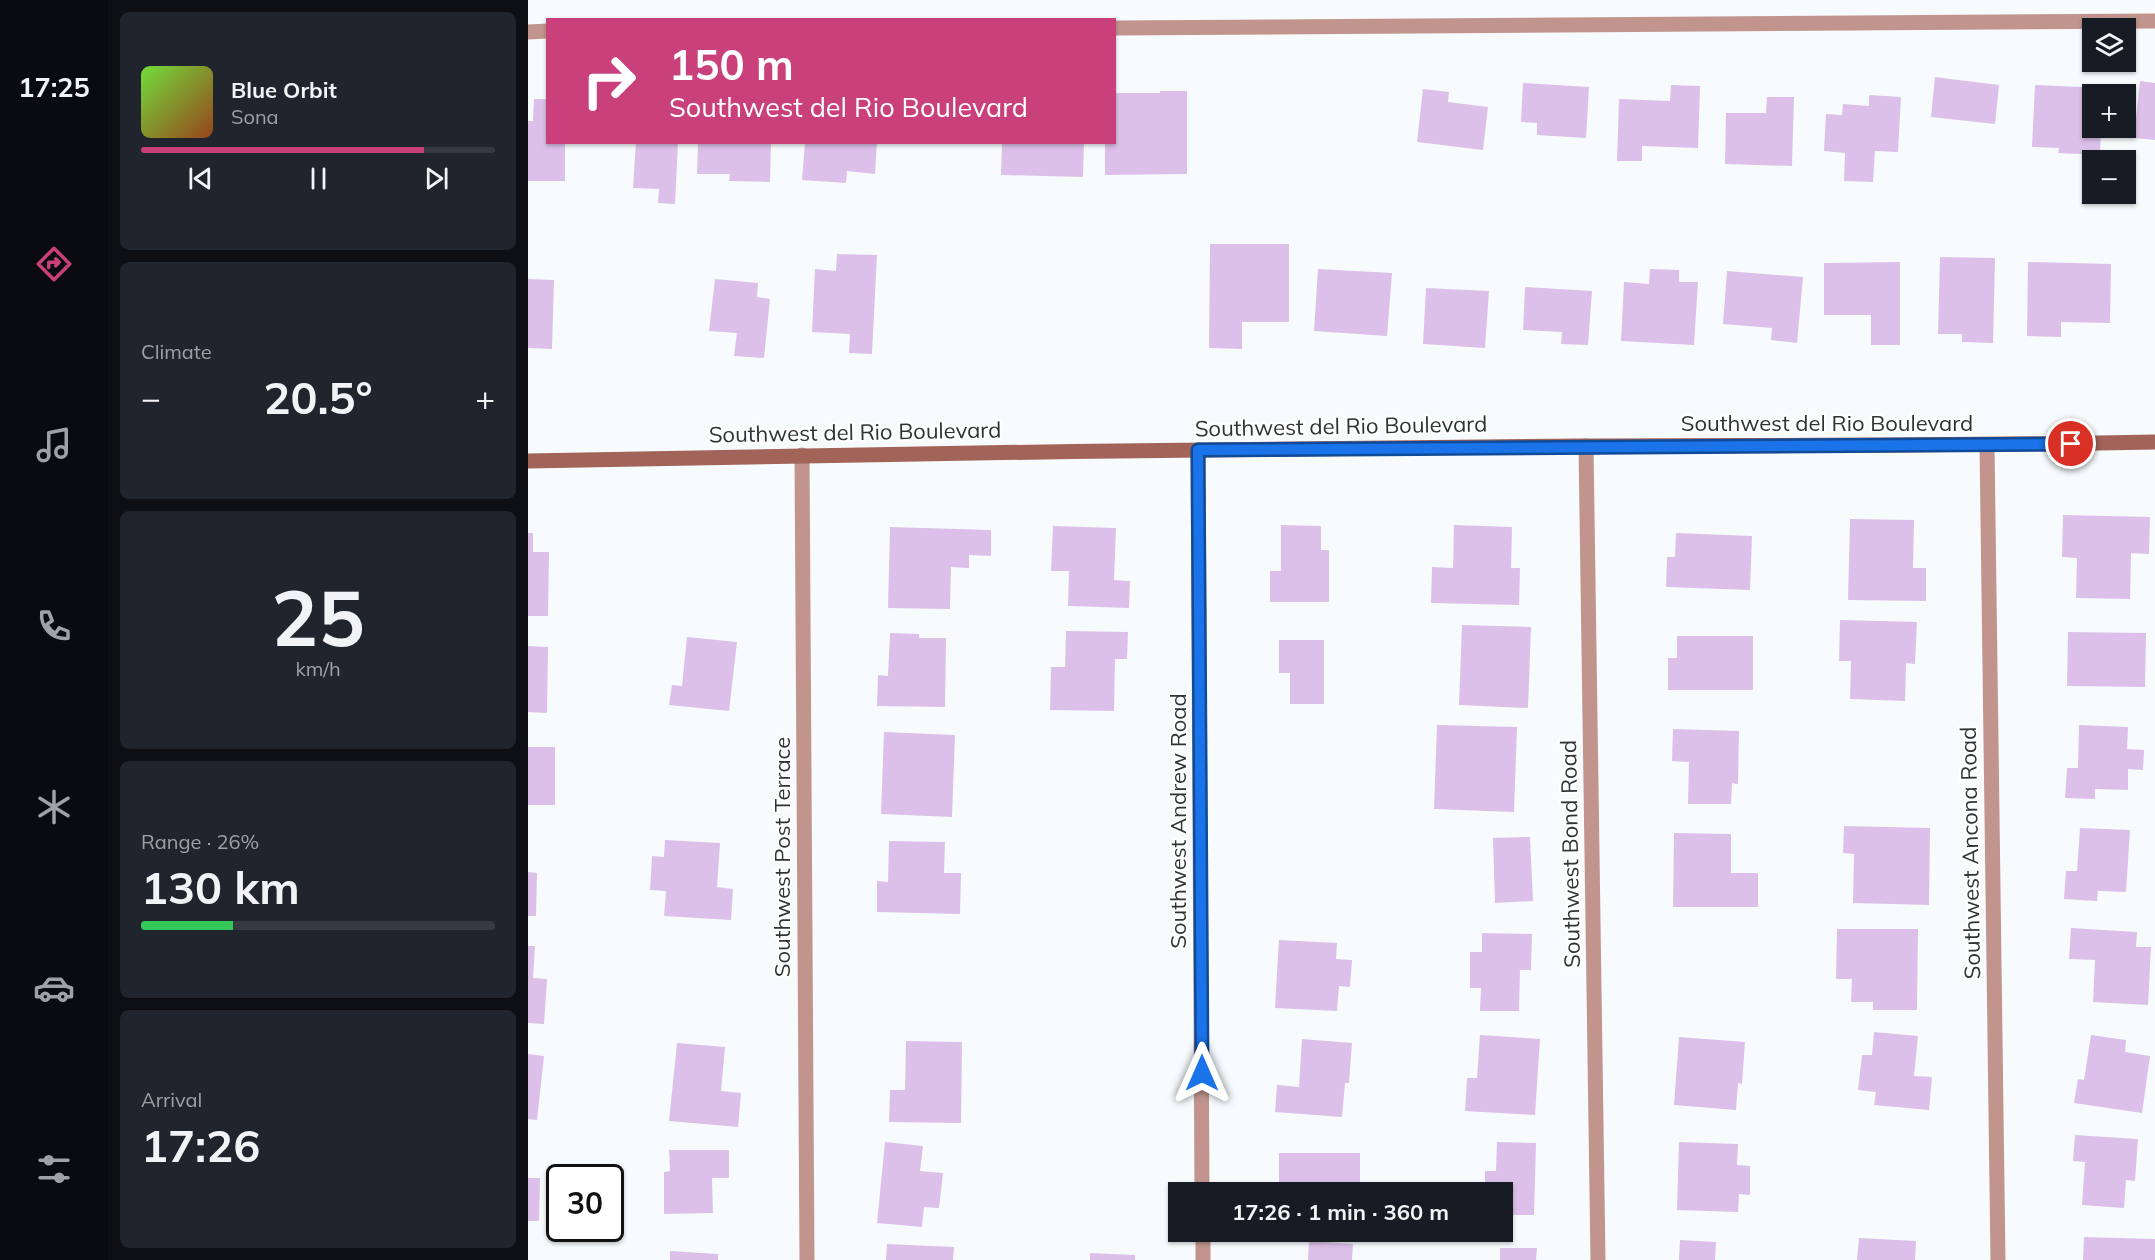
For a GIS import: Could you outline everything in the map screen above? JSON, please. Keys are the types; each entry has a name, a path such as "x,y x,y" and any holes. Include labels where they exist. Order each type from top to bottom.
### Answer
{"street":[{"path":"1116,28 2155,21"},
{"path":"528,32 546,32"},
{"name":"Southwest del Rio Boulevard","path":"528,461 1198,450 1586,446 1986,446 2155,442"},
{"name":"Southwest Bond Road","path":"1586,446 1598,1260"},
{"name":"Southwest Ancona Road","path":"1986,446 1998,1260"},
{"name":"Southwest Andrew Road","path":"1198,450 1202,1182"},
{"name":"Southwest Post Terrace","path":"802,455 807,1260"},
{"path":"1203,1242 1203,1260"}],"building":[{"path":"1935,77 1999,85 1995,124 1931,117"},
{"path":"2140,81 2155,83 2155,140 2134,138 2136,138"},
{"path":"1523,83 1589,87 1586,138 1537,135 1537,123 1521,122"},
{"path":"1671,85 1700,86 1698,148 1642,146 1642,161 1617,161 1619,99 1670,101"},
{"path":"2035,85 2082,87 2082,138 2101,138 2100,150 2082,150 2082,154 2058,153 2059,148 2032,147"},
{"path":"1423,89 1449,92 1448,102 1488,107 1483,150 1417,142"},
{"path":"1160,91 1187,91 1187,174 1105,175 1105,144 1116,144 1116,93 1160,93"},
{"path":"1869,95 1901,97 1898,152 1875,151 1873,182 1844,181 1845,153 1824,151 1826,114 1842,115 1843,104 1869,106"},
{"path":"1767,97 1794,97 1792,166 1725,164 1726,113 1766,113"},
{"path":"534,99 546,99 546,144 565,144 565,181 528,181 528,121 533,121"},
{"path":"636,144 678,144 675,204 658,203 659,189 633,188"},
{"path":"698,144 771,144 770,182 729,181 730,174 697,174"},
{"path":"805,144 877,144 875,174 847,171 846,183 802,180"},
{"path":"1002,144 1084,144 1083,177 1001,175"},
{"path":"1210,244 1289,244 1289,322 1242,322 1242,349 1209,348"},
{"path":"837,254 877,255 872,354 849,353 850,334 812,332 815,269 836,271"},
{"path":"1940,257 1995,258 1993,343 1962,342 1962,334 1938,334"},
{"path":"1900,262 1900,345 1871,345 1871,315 1824,315 1824,263"},
{"path":"2028,262 2111,264 2110,323 2061,322 2061,337 2027,336"},
{"path":"1318,269 1392,273 1387,336 1314,331"},
{"path":"1650,269 1679,270 1679,282 1698,282 1694,345 1621,341 1624,282 1649,284"},
{"path":"1727,271 1803,277 1797,343 1771,340 1772,328 1723,324"},
{"path":"528,279 554,280 552,349 528,348"},
{"path":"715,279 758,283 757,297 770,299 764,358 734,356 737,333 709,331"},
{"path":"1525,287 1592,291 1588,345 1561,344 1562,332 1523,330"},
{"path":"1426,288 1489,291 1485,348 1423,344"},
{"path":"2063,515 2150,517 2149,554 2131,553 2130,599 2076,598 2077,558 2062,557"},
{"path":"1850,519 1914,520 1913,568 1926,568 1926,601 1848,600"},
{"path":"1281,525 1321,526 1321,550 1329,550 1329,602 1270,602 1270,571 1281,571"},
{"path":"1454,525 1512,527 1511,568 1520,568 1519,605 1431,603 1432,567 1453,568"},
{"path":"1053,526 1116,528 1114,580 1130,581 1129,608 1068,606 1069,571 1051,571"},
{"path":"890,527 991,530 991,556 969,555 969,568 951,567 950,609 888,608"},
{"path":"528,533 533,533 533,552 549,552 548,616 528,616"},
{"path":"1676,533 1752,536 1750,590 1666,587 1667,557 1675,557"},
{"path":"1840,620 1917,622 1915,664 1906,663 1905,701 1850,699 1851,661 1839,661"},
{"path":"1462,625 1531,627 1528,708 1459,705"},
{"path":"1066,631 1128,632 1127,659 1115,659 1114,711 1050,710 1051,667 1065,667"},
{"path":"2068,632 2146,633 2145,687 2067,686"},
{"path":"890,633 919,634 919,638 946,638 945,707 877,706 878,675 888,676"},
{"path":"1677,636 1753,636 1753,690 1668,690 1668,658 1677,658"},
{"path":"687,637 737,642 729,711 669,705 672,685 682,686"},
{"path":"1279,640 1324,640 1324,704 1290,704 1290,673 1279,673"},
{"path":"528,646 548,647 547,713 528,712"},
{"path":"1437,725 1517,727 1514,812 1434,809"},
{"path":"2079,725 2128,727 2127,749 2144,750 2143,770 2128,769 2128,790 2095,789 2095,799 2065,798 2067,768 2078,768"},
{"path":"1673,729 1739,731 1738,784 1732,783 1731,804 1688,804 1689,762 1672,761"},
{"path":"884,732 955,735 952,817 881,814"},
{"path":"528,747 555,747 555,805 528,805"},
{"path":"1844,826 1930,828 1929,905 1853,903 1854,854 1843,853"},
{"path":"2080,828 2130,830 2126,892 2098,891 2097,901 2064,899 2066,871 2077,871"},
{"path":"1674,833 1731,834 1731,873 1758,873 1758,907 1673,907"},
{"path":"1530,837 1533,901 1495,903 1493,838"},
{"path":"665,840 720,843 717,887 733,889 731,920 664,916 666,891 650,890 652,856 664,857"},
{"path":"889,841 945,842 944,873 961,873 960,914 877,912 877,881 888,882"},
{"path":"528,872 537,873 536,916 528,916"},
{"path":"2071,928 2137,932 2136,947 2151,947 2148,1005 2093,1002 2095,960 2069,959"},
{"path":"1837,929 1918,929 1917,1010 1873,1010 1873,1002 1851,1002 1852,979 1836,979"},
{"path":"1482,933 1532,934 1531,970 1520,970 1519,1011 1480,1011 1481,988 1470,988 1470,952 1482,952"},
{"path":"1279,940 1337,943 1336,959 1352,960 1350,987 1339,986 1337,1011 1275,1008"},
{"path":"528,946 535,946 533,978 547,979 544,1024 528,1023"},
{"path":"1874,1032 1918,1036 1914,1076 1932,1077 1929,1110 1874,1105 1876,1092 1858,1090 1862,1055 1872,1055"},
{"path":"1480,1035 1540,1039 1535,1115 1465,1111 1467,1078 1477,1078"},
{"path":"2091,1035 2126,1040 2125,1052 2150,1056 2142,1113 2074,1103 2078,1079 2084,1080"},
{"path":"1679,1037 1745,1042 1742,1084 1738,1083 1736,1110 1674,1105"},
{"path":"1302,1039 1352,1043 1349,1083 1345,1083 1342,1117 1275,1112 1277,1085 1299,1087"},
{"path":"906,1041 962,1042 961,1123 889,1122 890,1090 905,1090"},
{"path":"677,1043 725,1047 721,1091 741,1093 738,1127 669,1121"},
{"path":"528,1054 544,1056 537,1120 528,1119"},
{"path":"2075,1135 2138,1139 2135,1181 2126,1180 2124,1208 2082,1205 2085,1162 2073,1161"},
{"path":"885,1142 923,1146 920,1171 943,1173 939,1208 924,1207 922,1227 877,1223"},
{"path":"1497,1142 1536,1143 1534,1215 1513,1215 1513,1182 1485,1182 1485,1171 1496,1171"},
{"path":"1679,1142 1738,1144 1737,1165 1750,1166 1750,1195 1739,1194 1738,1212 1677,1210"},
{"path":"669,1150 729,1150 729,1178 712,1178 713,1213 664,1214 664,1172 670,1171"},
{"path":"1279,1153 1360,1153 1360,1182 1279,1182"},
{"path":"528,1178 540,1178 539,1221 528,1221"},
{"path":"2084,1237 2155,1239 2155,1260 2083,1260"},
{"path":"1859,1238 1916,1241 1915,1260 1857,1260"},
{"path":"1680,1240 1716,1242 1715,1260 1679,1260"},
{"path":"1309,1242 1353,1244 1352,1260 1308,1260"},
{"path":"887,1244 954,1247 953,1260 886,1260"},
{"path":"1500,1248 1537,1248 1536,1260 1500,1260"},
{"path":"670,1251 718,1254 718,1260 670,1260"},
{"path":"1090,1253 1135,1255 1135,1260 1090,1260"}],"route":[{"path":"1202,1073 1198,450 2071,444"}]}
